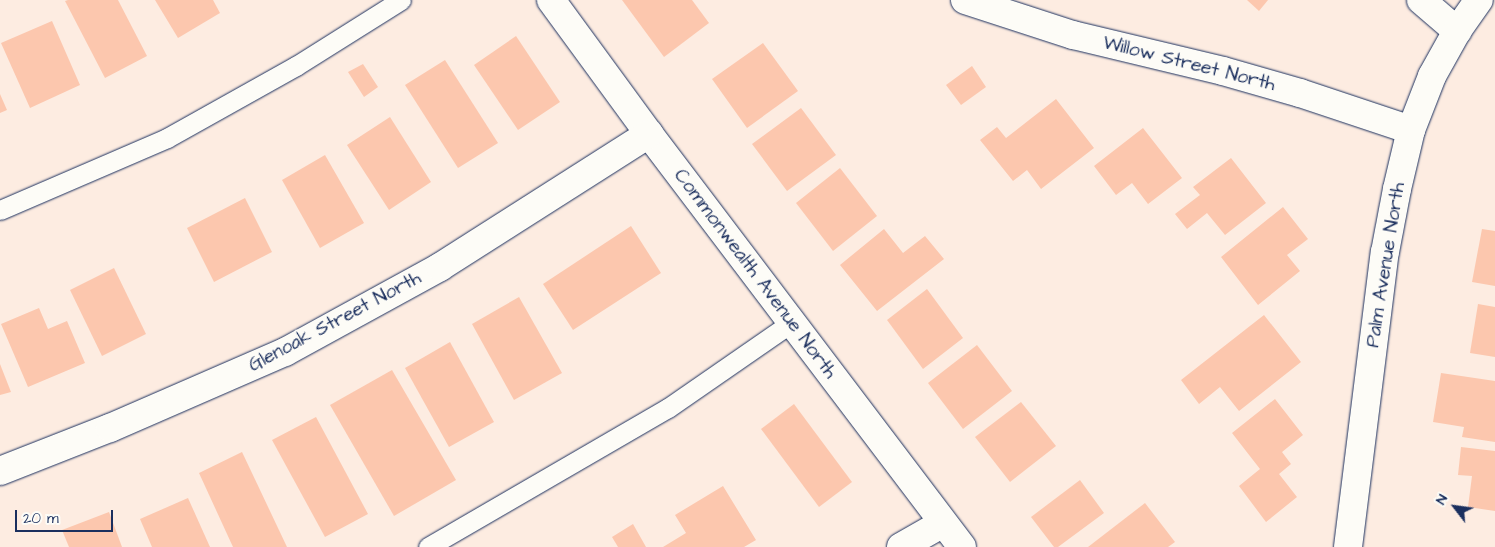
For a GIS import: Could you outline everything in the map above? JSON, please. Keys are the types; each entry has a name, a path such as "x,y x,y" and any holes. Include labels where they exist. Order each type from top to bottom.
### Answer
{"street":[{"name":"Commonwealth Avenue North","path":"551,0 648,134 962,547"},
{"name":"Willow Street North","path":"965,0 1073,35 1233,74 1411,130"},
{"path":"1421,0 1457,31"},
{"name":"Palm Avenue North","path":"1348,547 1385,252 1411,130 1432,76 1457,31 1479,0"},
{"name":"Glenoak Street North","path":"0,471 110,428 285,352 440,267 648,134"},
{"path":"901,547 943,523"}],"lane":[{"path":"0,210 167,138 296,66 401,0"},
{"path":"428,547 668,408 792,322"}],"building":[{"path":"118,0 147,56 105,78 65,1"},
{"path":"155,0 213,0 220,13 178,38"},
{"path":"622,0 692,0 709,23 664,57"},
{"path":"1247,0 1268,0 1259,11"},
{"path":"52,21 80,85 30,108 1,43"},
{"path":"516,36 560,102 518,130 474,65"},
{"path":"763,43 798,91 747,128 712,79"},
{"path":"445,60 498,143 458,168 405,85"},
{"path":"363,64 378,87 364,97 348,72"},
{"path":"972,66 986,87 961,105 946,85"},
{"path":"0,94 7,110 0,113"},
{"path":"1056,99 1094,148 1041,189 1027,170 1013,181 980,140 997,127 1006,138"},
{"path":"801,108 836,155 787,191 752,144"},
{"path":"390,117 431,182 389,210 347,145"},
{"path":"1143,128 1182,178 1148,204 1132,183 1116,195 1094,166"},
{"path":"325,155 364,223 320,248 282,180"},
{"path":"1231,158 1266,203 1225,235 1207,213 1187,229 1175,214 1200,195 1193,187"},
{"path":"840,168 877,216 833,251 796,203"},
{"path":"245,198 272,252 214,282 187,228"},
{"path":"1283,207 1308,239 1287,255 1300,271 1258,305 1221,257"},
{"path":"631,226 661,273 573,330 543,284"},
{"path":"884,229 903,253 925,236 944,259 877,311 840,265"},
{"path":"1482,229 1495,231 1495,286 1472,282"},
{"path":"114,268 146,334 102,356 70,290"},
{"path":"927,289 963,338 923,369 887,320"},
{"path":"519,297 562,373 514,400 472,324"},
{"path":"1478,304 1495,307 1495,357 1470,353"},
{"path":"39,308 48,329 67,321 85,363 28,387 1,324"},
{"path":"1264,315 1301,362 1239,411 1220,387 1199,404 1181,380"},
{"path":"450,342 494,422 449,447 405,368"},
{"path":"977,345 1012,391 963,429 928,383"},
{"path":"0,364 11,392 0,395"},
{"path":"392,370 456,480 394,516 330,405"},
{"path":"1441,373 1495,381 1495,442 1462,437 1464,427 1433,422"},
{"path":"1275,399 1303,435 1282,452 1291,464 1279,474 1297,497 1266,522 1239,486 1260,469 1232,433"},
{"path":"1021,402 1056,446 1010,482 975,437"},
{"path":"794,404 852,482 819,507 761,429"},
{"path":"316,417 368,514 325,537 272,440"},
{"path":"1461,447 1495,451 1495,511 1468,507 1472,476 1458,475"},
{"path":"242,452 287,547 233,547 199,473"},
{"path":"1080,480 1104,513 1058,547 1054,547 1031,517"},
{"path":"723,486 756,540 744,547 663,547 686,533 675,515"},
{"path":"188,498 210,547 152,547 140,519"},
{"path":"1145,503 1175,542 1168,547 1088,547"},
{"path":"109,512 122,547 69,547 62,530"},
{"path":"633,524 646,547 618,547 612,537"}]}
